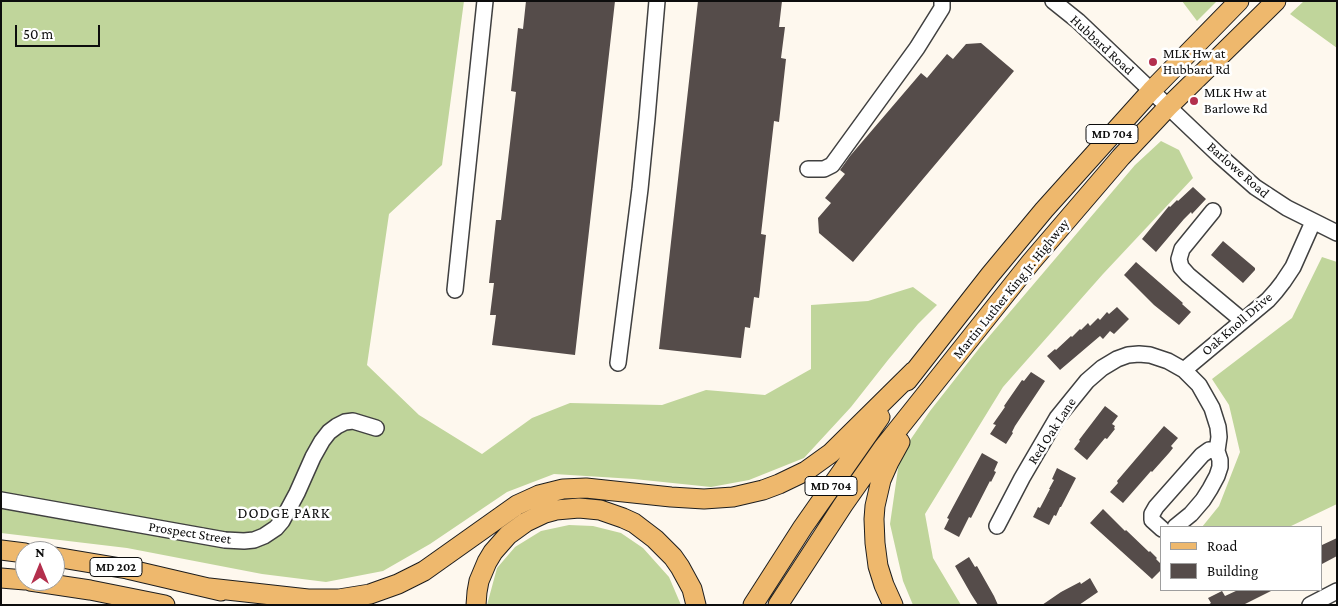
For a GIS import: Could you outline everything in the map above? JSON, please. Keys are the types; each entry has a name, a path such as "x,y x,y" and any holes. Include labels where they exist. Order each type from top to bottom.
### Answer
{"main road":[{"name":"Martin Luther King Jr. Highway","path":"753,605 823,498 914,371 990,275 1044,210 1151,90 1239,1"},
{"name":"Martin Luther King Jr. Highway","path":"778,605 843,505 883,448 992,310 1122,156 1168,107 1276,1"},
{"path":"209,588 308,599 340,599 370,594 398,584 424,571 516,505 539,495 563,489 586,488 704,499 733,497 763,490 800,474 831,453 914,371"},
{"path":"893,605 881,576 876,556 875,506 889,462 935,383"},
{"path":"476,605 480,581 487,562 508,535 526,522 545,513 579,508 600,510 623,518 634,523 655,539 680,567 692,589 696,605"},
{"path":"1,550 15,552"},
{"name":"MD 202","path":"65,559 127,569 209,588 270,605"},
{"path":"1,578 15,579"},
{"name":"MD 202","path":"65,586 164,605"}],"street":[{"path":"455,290 486,1"},
{"path":"618,363 648,118 657,1"},
{"path":"808,170 824,169 832,166 918,48 942,8 942,1"},
{"name":"Hubbard Road","path":"1052,1 1078,21 1151,90"},
{"name":"Barlowe Road","path":"1151,90 1255,187 1286,208 1337,233"},
{"path":"1213,211 1185,244 1180,254 1181,267 1242,321"},
{"name":"Oak Knoll Drive","path":"1184,370 1268,300 1293,267 1313,222"},
{"name":"Red Oak Lane","path":"997,526 1057,418 1095,373 1117,358 1139,354 1160,357 1184,370"},
{"path":"1176,526 1191,514 1203,500 1220,467 1217,450 1218,427 1212,408 1198,385 1184,370"},
{"name":"Prospect Street","path":"1,500 225,540 254,540 276,528 282,520 297,493 313,457 329,432 345,422 353,421 376,428"},
{"path":"1160,527 1152,520 1152,514 1156,507 1202,455 1209,450 1217,450"},
{"path":"1319,603 1337,591"}],"green space":[{"path":"1,1 464,1 442,165 389,214 367,365 419,415 482,454 532,418 570,403 662,405 706,390 765,395 811,369 811,305 868,301 913,287 937,305 918,324 851,407 804,458 749,480 711,487 634,479 554,474 507,492 430,544 383,571 326,582 262,574 127,548 1,533"},
{"path":"1182,1 1217,1 1197,21"},
{"path":"1304,1 1337,1 1337,48 1290,14"},
{"path":"1161,141 1179,150 1193,178 1103,274 1003,387 925,514 933,558 961,605 913,605 903,581 890,524 900,455 930,411 981,346 1135,165"},
{"path":"1322,257 1337,262 1337,504 1291,526 1203,526 1219,506 1240,452 1229,405 1212,379 1292,318"},
{"path":"569,525 593,526 621,533 643,548 669,577 681,605 487,605 497,568 515,547 541,531"}],"building":[{"path":"526,1 615,1 575,355 492,345 496,315 490,315 494,283 489,283 496,220 501,220 516,92 511,91 518,28 523,29"},
{"path":"698,1 782,1 779,27 785,27 781,58 786,59 779,122 774,121 761,234 766,235 759,298 754,297 750,328 745,327 741,358 659,349"},
{"path":"981,43 1014,71 853,262 819,233 818,218 831,203 825,198 845,174 840,170 921,73 927,78 947,54 953,59 966,44"},
{"path":"1193,187 1206,199 1192,214 1191,212 1184,219 1156,252 1142,239 1169,206 1178,201"},
{"path":"1223,241 1255,268 1243,283 1211,255"},
{"path":"1136,262 1191,312 1179,325 1154,305 1124,275"},
{"path":"1117,307 1129,319 1114,334 1110,331 1103,339 1100,336 1060,370 1047,356 1088,323 1090,326 1098,318 1100,320 1107,312 1109,314"},
{"path":"1031,372 1045,381 1015,426 1006,444 990,434 996,425 993,424 1022,380 1024,381"},
{"path":"1105,406 1118,416 1112,424 1115,426 1115,429 1087,460 1074,449"},
{"path":"1164,426 1178,438 1171,446 1173,448 1123,503 1110,492 1118,483 1117,481"},
{"path":"982,453 998,462 994,471 996,472 959,537 944,529 949,519 947,518"},
{"path":"1057,468 1076,478 1056,516 1054,515 1049,525 1033,517 1050,489"},
{"path":"1103,509 1125,531 1157,558 1160,563 1160,571 1152,579 1090,523"},
{"path":"1337,538 1337,556 1323,563 1323,545"},
{"path":"969,557 975,567 977,566 998,605 978,605 971,594 955,566"},
{"path":"1090,578 1098,592 1079,605 1042,605 1061,592"},
{"path":"1222,591 1225,596 1236,591 1271,591 1243,605 1208,605 1211,603 1208,598"}],"place":[{"name":"MLK Hw at Hubbard Rd","path":"1153,62"},
{"name":"MLK Hw at Barlowe Rd","path":"1194,101"}],"district":[{"name":"DODGE PARK","path":"284,513"}]}
